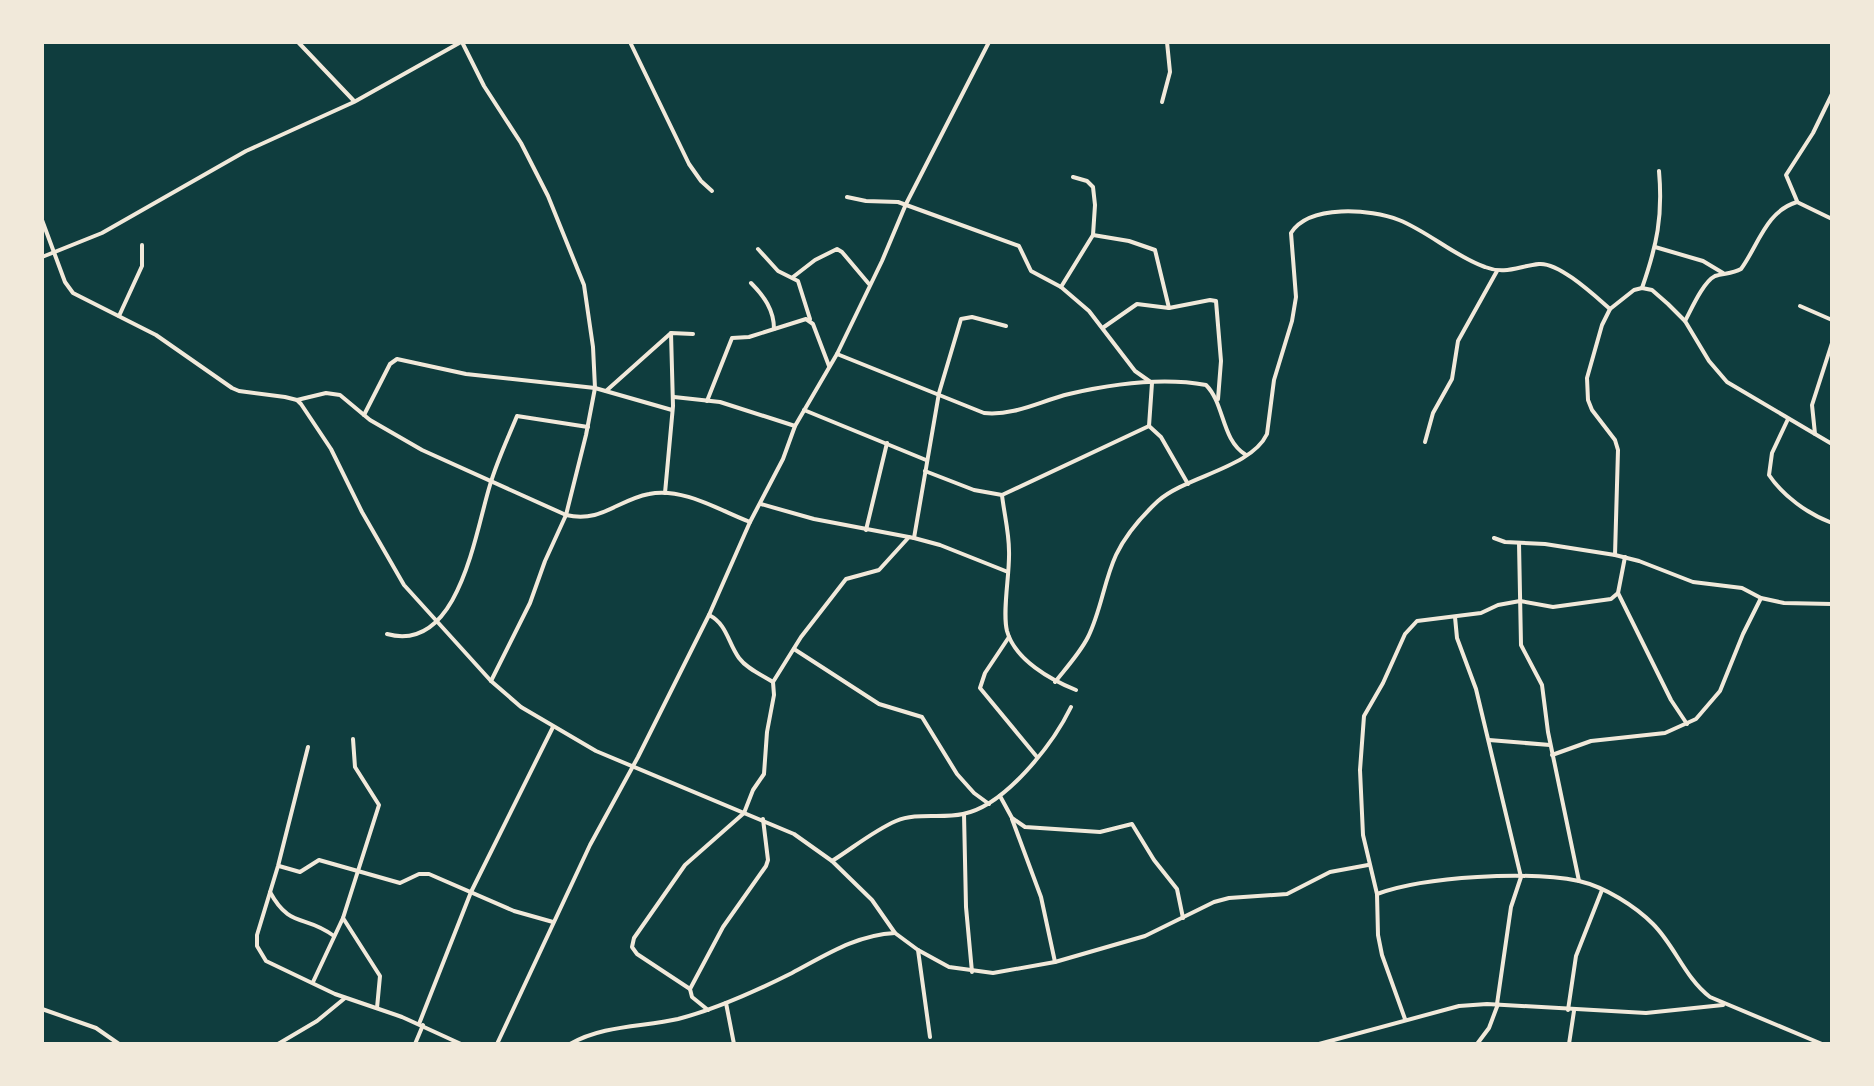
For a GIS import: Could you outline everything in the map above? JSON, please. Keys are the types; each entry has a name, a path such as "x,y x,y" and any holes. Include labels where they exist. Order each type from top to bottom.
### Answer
{"street":[{"path":"298,42 354,102"},
{"path":"42,257 102,233 246,151 354,102 450,45 462,42 484,86 521,143 563,231 584,285 595,388 566,515 530,603 491,681"},
{"path":"630,42 689,164 712,191"},
{"path":"497,1044 553,922 709,615 795,426 837,354 906,204 989,42"},
{"path":"1162,102 1170,72 1167,42"},
{"path":"1832,94 1813,133 1786,175 1797,202 1832,219"},
{"path":"1642,288 1661,214 1659,171"},
{"path":"1061,287 1093,235 1093,187 1087,181 1073,177"},
{"path":"847,197 866,201 892,200 1016,244 1031,271 1061,287 1104,327 1135,371 1152,383"},
{"path":"1685,321 1706,283 1716,276 1741,269 1770,220 1785,207 1797,202"},
{"path":"1055,682 1090,634 1115,557 1138,521 1160,499 1257,450 1267,434 1274,380 1296,297 1291,233 1300,221 1309,216 1334,212 1392,217 1480,266 1497,271 1547,264 1587,289 1610,309"},
{"path":"42,220 65,282 73,293 156,335 239,391 297,400 332,393 340,395 364,415 422,450 566,515 604,514 646,494 665,493 683,495 750,522"},
{"path":"1093,235 1129,241 1155,250 1169,308"},
{"path":"119,316 142,266 142,245"},
{"path":"1655,247 1703,261 1725,274"},
{"path":"758,249 778,271 793,277 802,286 811,322 829,366"},
{"path":"793,277 815,260 837,249 869,284"},
{"path":"1425,442 1433,413 1452,379 1461,333 1497,271"},
{"path":"751,283 773,313 774,329"},
{"path":"1615,555 1618,450 1615,440 1592,410 1586,389 1594,348 1610,309 1634,290 1642,288 1660,297 1685,321 1709,361 1727,382 1832,444"},
{"path":"1104,327 1133,305 1169,308 1210,300 1218,303 1221,361 1218,399"},
{"path":"1800,306 1832,320"},
{"path":"690,989 637,954 632,947 634,938 685,865 744,813 753,790 764,774 773,682 820,610 846,579 879,570 912,537 939,393 961,319 972,317 1006,326"},
{"path":"707,401 730,338 744,338 799,319 811,322"},
{"path":"606,391 671,333 693,334"},
{"path":"665,493 673,396 671,333"},
{"path":"1815,434 1812,405 1832,343"},
{"path":"837,354 993,414 1093,389 1152,383 1206,385 1218,399 1234,445 1246,455"},
{"path":"364,415 390,364 397,359 466,374 595,388 672,410"},
{"path":"1149,426 1152,383"},
{"path":"673,396 743,408 795,426"},
{"path":"297,400 331,449 362,512 404,585 491,681 521,707 596,751 794,834 832,861 872,900 895,933 949,967 993,973 1055,962 1145,936 1214,902 1287,894 1330,872 1368,865"},
{"path":"804,410 926,460"},
{"path":"387,634 405,638 415,636 438,622 457,591 491,480 517,416 588,427"},
{"path":"1788,419 1772,453 1769,475 1794,501 1832,523"},
{"path":"1149,426 1161,437 1188,484"},
{"path":"925,471 974,490 1002,495 1149,426"},
{"path":"866,530 887,443"},
{"path":"1002,495 1009,549 1007,631 1014,646 1030,663 1055,682 1076,690"},
{"path":"761,504 814,519 912,537 1008,572"},
{"path":"1494,538 1625,557 1678,578 1742,588 1761,598 1784,603 1832,604"},
{"path":"1519,543 1521,645 1542,685 1550,745 1579,881"},
{"path":"1625,557 1618,593 1653,665 1687,724"},
{"path":"1405,1019 1382,955 1377,927 1377,894 1368,865 1360,806 1364,716 1405,634 1412,624 1423,618 1481,613 1498,605 1520,601 1553,607 1611,599 1618,593"},
{"path":"1552,755 1591,741 1665,733 1696,719 1720,691 1761,598"},
{"path":"709,615 722,625 741,660 773,682"},
{"path":"1455,617 1457,638 1476,689 1521,877 1511,907 1497,1004 1489,1028 1477,1044"},
{"path":"1010,636 985,673 980,688 1037,757"},
{"path":"794,649 879,704 922,717 957,774 989,804"},
{"path":"832,861 897,820 912,816 964,814 989,804 1059,732 1071,707"},
{"path":"415,1044 471,892 553,727"},
{"path":"313,982 343,918 379,805 355,767 353,739"},
{"path":"1489,740 1550,745"},
{"path":"308,747 257,935 261,956 279,968 345,998 421,1025 461,1044"},
{"path":"1000,796 1012,818 1041,897 1055,962"},
{"path":"964,814 966,907 972,972"},
{"path":"1012,818 1025,827 1090,832 1132,824 1154,860 1177,889 1183,918"},
{"path":"708,1010 692,997 690,989 723,927 766,866 763,819"},
{"path":"278,866 302,872 314,862 323,860 400,883 419,874 429,874 514,911 553,922"},
{"path":"1377,894 1451,880 1521,877 1579,881 1603,890 1654,925 1699,989 1725,1005 1822,1044"},
{"path":"1569,1044 1576,956 1603,890"},
{"path":"270,892 287,916 318,926 334,936"},
{"path":"343,918 380,976 377,1009"},
{"path":"570,1044 594,1033 708,1010 783,977 844,945 880,934 895,933"},
{"path":"918,950 930,1037"},
{"path":"278,1044 317,1021 345,998"},
{"path":"726,1003 734,1044"},
{"path":"1319,1044 1459,1006 1497,1004 1646,1013 1725,1005"},
{"path":"42,1009 96,1028 119,1044"}]}
